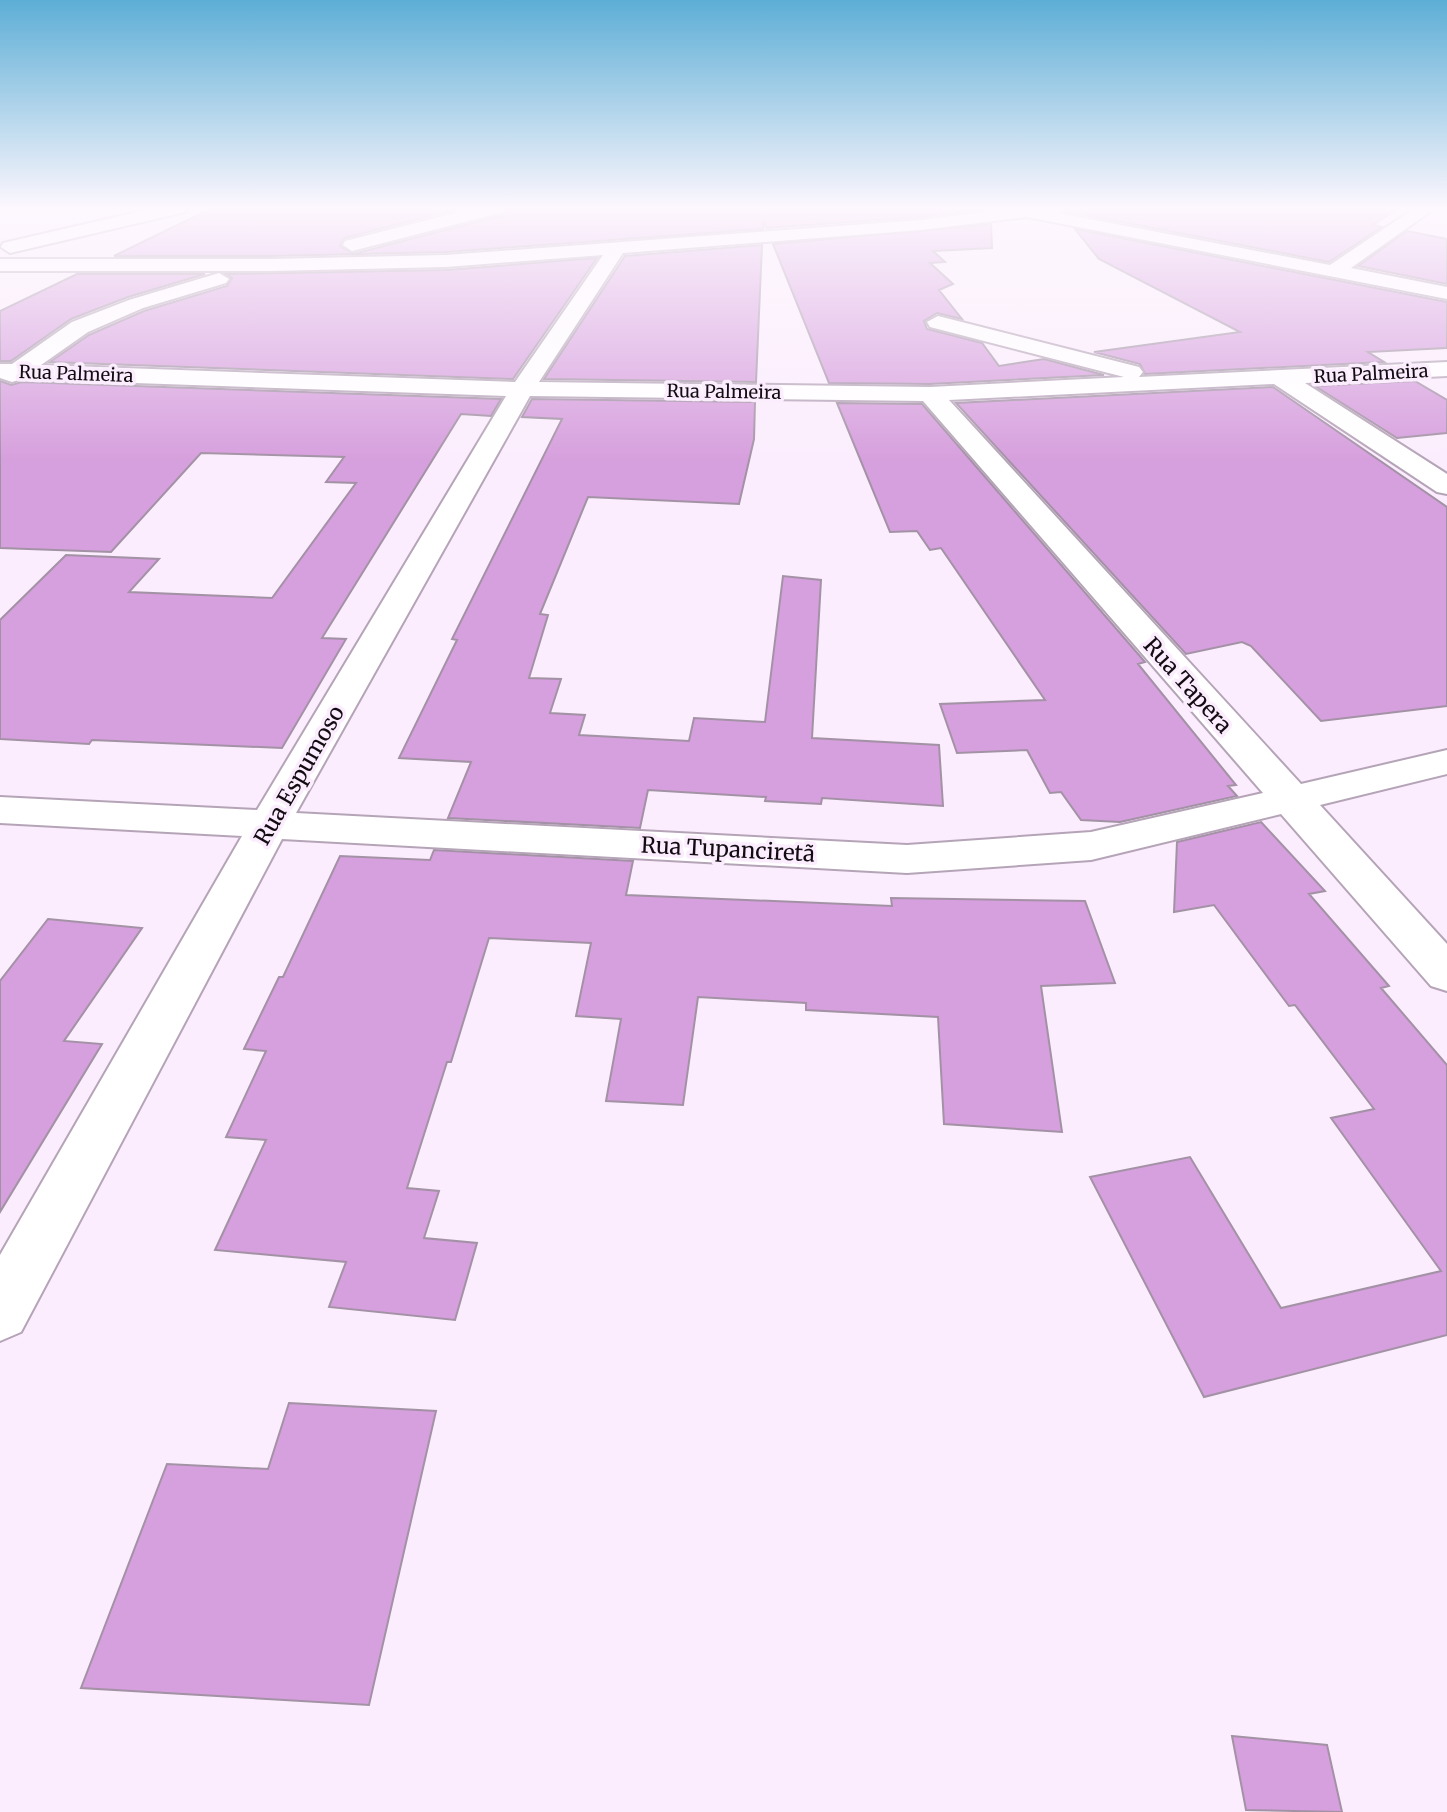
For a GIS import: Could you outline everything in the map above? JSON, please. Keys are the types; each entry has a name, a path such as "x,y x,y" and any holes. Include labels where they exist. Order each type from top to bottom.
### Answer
{"street":[{"path":"6,375 80,327 136,304 176,293"},
{"name":"Rua Espumoso","path":"0,1312 269,825 522,389 587,293"},
{"path":"938,322 1176,384"},
{"name":"Rua Palmeira","path":"6,375 522,389 930,394 1447,369"},
{"path":"1282,379 1447,486"},
{"name":"Rua Tapera","path":"930,394 1447,974"},
{"name":"Rua Tupanciretã","path":"0,810 907,859 1091,846 1447,762"}],"building":[{"path":"38,293 143,293 71,319 11,361 0,361 0,311"},
{"path":"205,293 573,293 513,379 50,362 89,335 144,311"},
{"path":"601,293 760,293 756,382 544,379"},
{"path":"793,293 941,293 962,319 937,313 924,321 927,329 982,343 999,366 1044,359 1104,375 930,384 829,383"},
{"path":"1164,293 1399,293 1447,302 1447,348 1368,352 1384,362 1145,374 1140,364 1094,352 1240,332"},
{"path":"0,381 11,385 22,382 501,399 491,416 461,414 322,638 346,639 282,748 92,740 89,744 0,739 0,620 66,555 159,559 129,592 272,598 356,483 326,482 344,457 201,453 111,552 0,548"},
{"path":"1415,381 1447,400 1447,433 1397,438 1315,386"},
{"path":"1273,387 1447,507 1447,706 1321,721 1251,646 1242,642 1186,654 956,403"},
{"path":"532,399 755,402 754,439 739,504 588,497 540,614 548,615 529,678 561,679 550,713 585,715 579,735 689,741 694,718 765,722 783,576 821,580 812,738 939,745 943,806 822,798 821,804 765,801 766,797 648,790 640,828 448,818 471,762 399,758 457,640 452,639 562,419 522,417"},
{"path":"837,403 922,404 1145,662 1138,664 1236,785 1228,786 1237,796 1120,822 1081,820 1061,792 1050,793 1027,750 957,753 940,704 1045,700 941,548 930,550 917,531 890,532"},
{"path":"1261,822 1325,891 1309,894 1389,986 1381,988 1447,1065 1447,1335 1204,1397 1090,1177 1190,1157 1281,1308 1441,1271 1331,1118 1374,1109 1295,1005 1289,1006 1214,905 1174,912 1177,842"},
{"path":"434,850 633,861 626,895 892,906 891,898 1085,901 1115,983 1041,986 1062,1132 944,1124 938,1017 806,1010 806,1003 698,997 683,1105 606,1101 621,1019 576,1016 591,943 489,938 451,1062 447,1062 407,1188 439,1191 424,1238 477,1243 455,1320 329,1307 346,1262 215,1250 266,1140 226,1137 266,1051 244,1049 279,977 283,977 340,856 430,860"},
{"path":"48,919 142,928 64,1041 102,1044 0,1212 0,981"},
{"path":"289,1403 436,1411 369,1705 81,1688 167,1464 268,1469"},
{"path":"1232,1736 1327,1745 1342,1812 1246,1810"}]}
